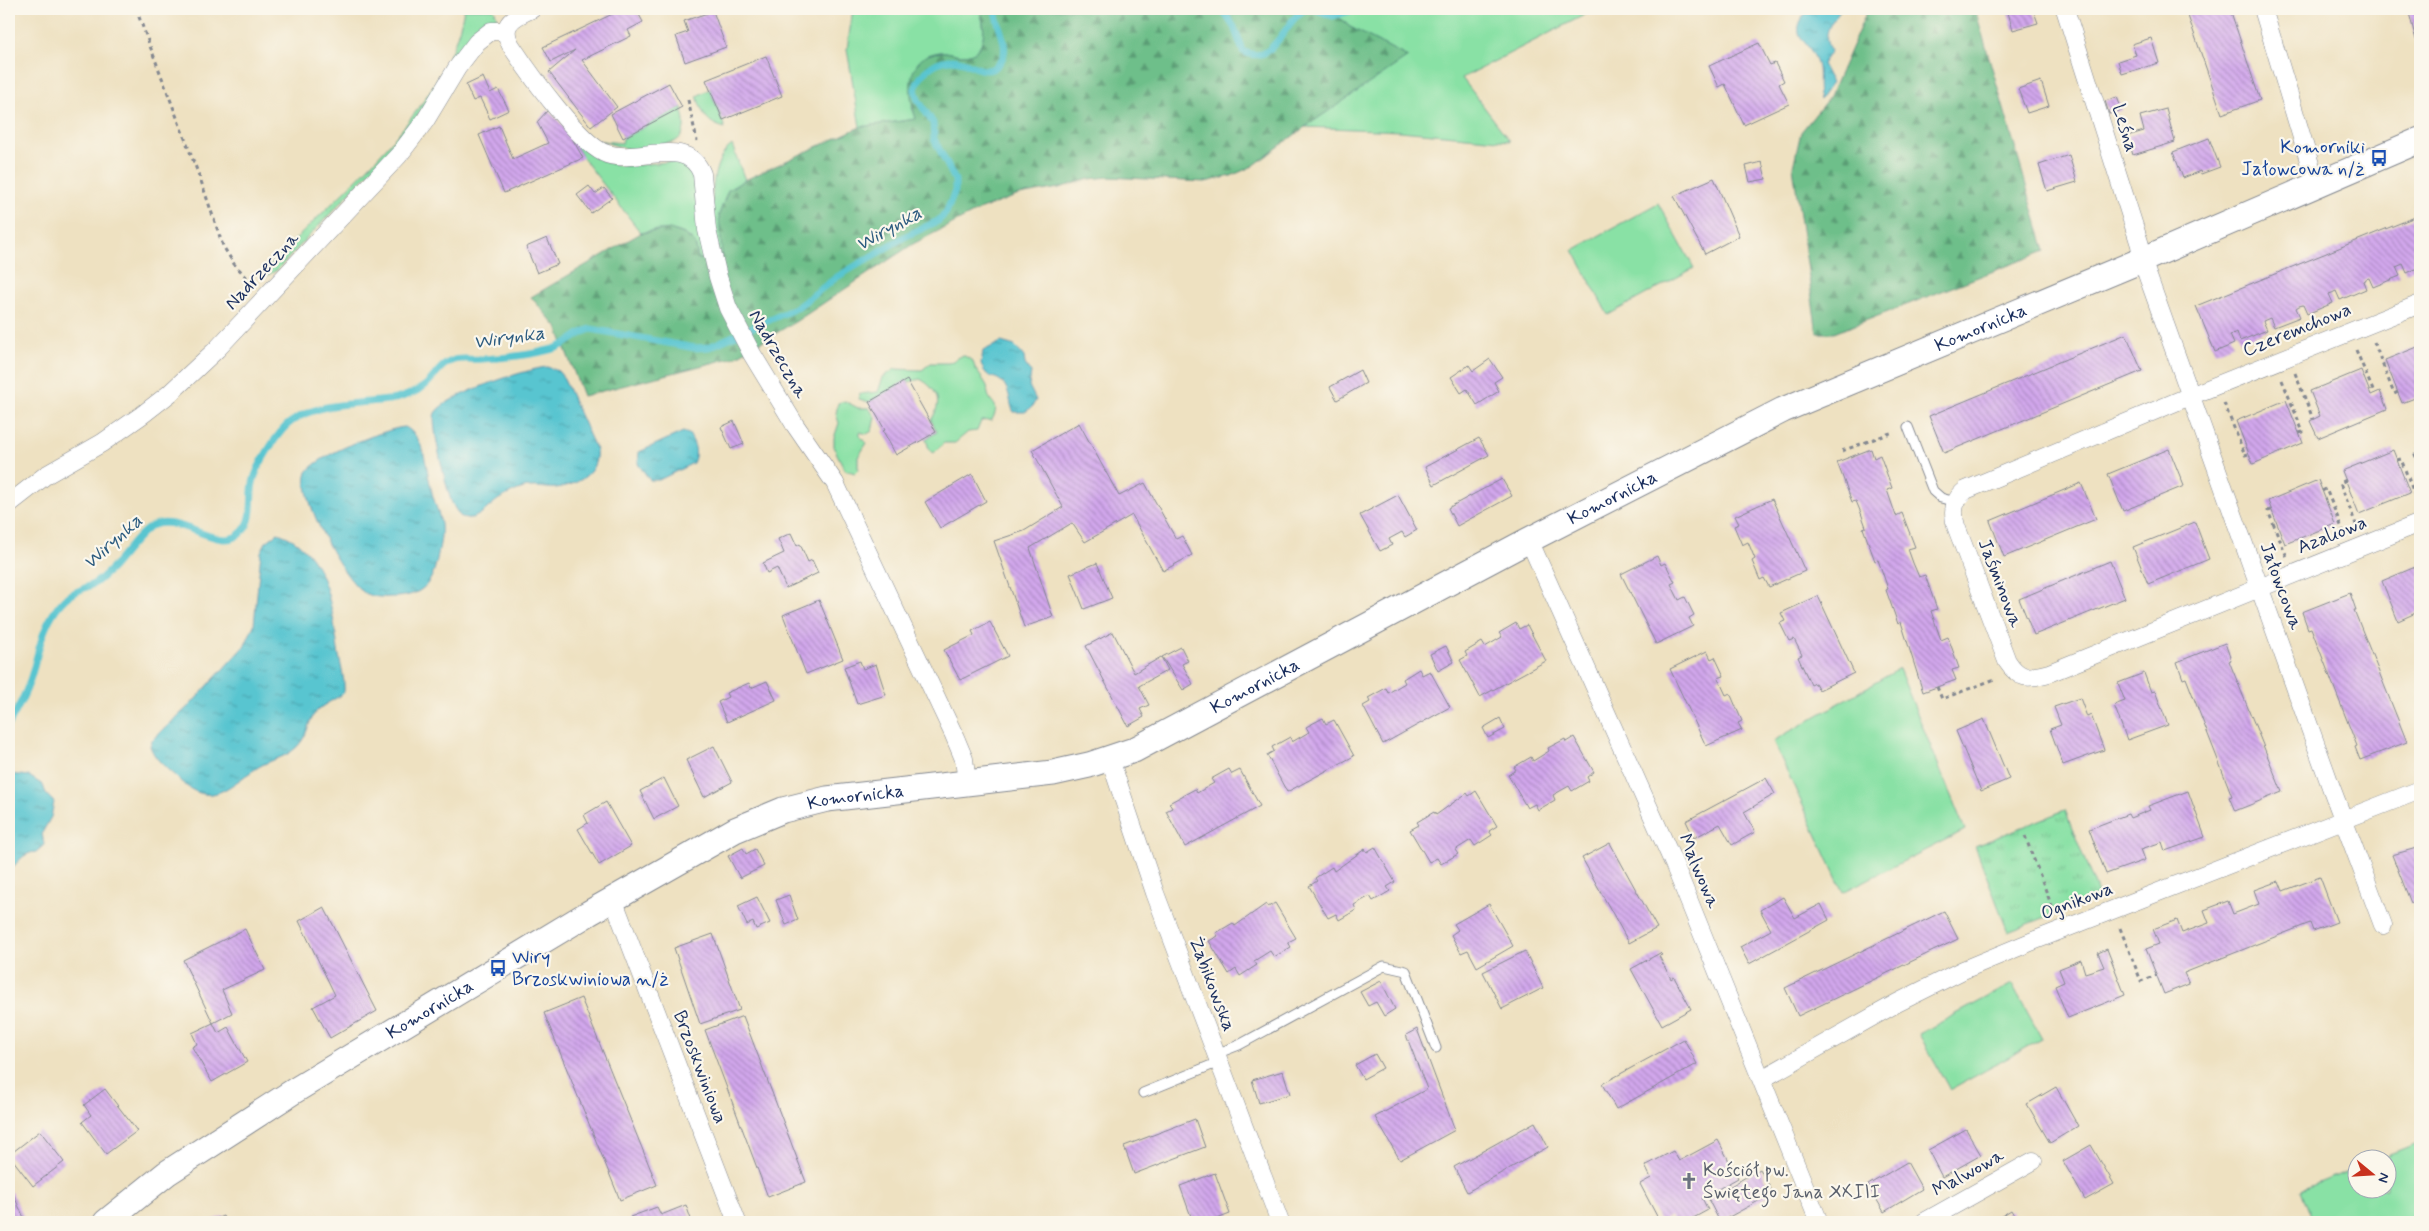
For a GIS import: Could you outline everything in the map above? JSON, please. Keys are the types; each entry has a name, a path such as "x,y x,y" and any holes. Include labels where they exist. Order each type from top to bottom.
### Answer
{"street":[{"path":"532,9 513,18 506,31 512,47 530,72 592,147 609,155 626,158 669,152 677,153 686,155 698,164"},
{"name":"Leśna","path":"2065,9 2140,245 2142,260"},
{"path":"2263,9 2316,184"},
{"name":"Nadrzeczna","path":"9,504 46,475 118,433 170,394 267,297 399,155 425,121 457,68 477,42 491,31 506,31"},
{"name":"Komornicka","path":"113,1220 167,1173 225,1135 613,899 718,838 783,810 845,796 1053,773 1110,759 1168,734 1528,540 1784,410 2142,260 2420,140"},
{"name":"Nadrzeczna","path":"698,164 703,180 712,252 722,293 740,334 795,425 835,483 954,735 964,759 967,783"},
{"name":"Jałowcowa","path":"2142,260 2343,821 2383,925"},
{"name":"Czeremchowa","path":"2190,396 2420,304"},
{"path":"1956,502 1966,490 2190,396"},
{"name":"Jaśminowa","path":"1956,502 1953,509 1956,526 2007,661 2018,674 2026,677 2049,673 2259,588"},
{"name":"Azaliowa","path":"2259,588 2420,523"},
{"name":"Malwowa","path":"1528,540 1667,848 1819,1222"},
{"name":"Żabikowska","path":"1110,759 1155,893 1280,1222"},
{"name":"Ognikowa","path":"1762,1079 1897,1003 1970,968 2033,941 2420,790"},
{"name":"Brzoskwiniowa","path":"613,899 737,1222"},
{"name":"Malwowa","path":"1924,1222 2033,1161"}],"lane":[{"path":"1908,427 1933,491 1941,498 1956,502"},
{"path":"1144,1093 1217,1058 1384,966 1406,971 1436,1048"}],"path":[{"path":"136,9 201,181 223,246 234,264 267,297"},
{"path":"688,100 698,148 698,164"},
{"path":"2373,342 2394,394 2398,392"},
{"path":"2356,349 2374,393"},
{"path":"2295,373 2313,419"},
{"path":"2281,379 2302,432 2299,433"},
{"path":"1842,451 1908,427"},
{"path":"2420,450 2414,452 2420,467"},
{"path":"2397,460 2401,459 2418,505"},
{"path":"2346,480 2340,483 2358,529"},
{"path":"2322,491 2326,489 2344,535"},
{"path":"1937,687 1942,698 1999,677"},
{"path":"2025,836 2057,918"},
{"path":"2118,923 2141,981 2157,975"}],"green space":[{"path":"464,9 494,9 497,17 485,25 396,144 277,270 266,276 263,273 352,184 410,119 434,84 453,48"},
{"path":"853,9 979,9 983,23 983,38 981,45 971,54 963,55 940,52 928,56 919,63 912,108 917,119 860,127 847,49"},
{"path":"979,9 1242,9 1253,12 1258,9 1329,9 1350,27 1408,57 1305,127 1253,166 1231,176 1205,182 1109,177 1089,179 1059,188 1019,195 981,209 913,244 795,322 735,357 583,396 557,327 531,297 641,233 670,229 684,234 695,243 698,259 722,256 719,215 728,190 745,180 860,127 916,119 911,98 912,77 915,68 920,60 929,55 944,52 964,55 972,53 977,49 981,44 984,30"},
{"path":"1329,9 1596,9 1462,78 1510,141 1400,131 1305,127 1407,57 1350,27"},
{"path":"1868,9 1975,9 2045,251 1834,333 1817,333 1793,167 1801,132 1830,96"},
{"path":"710,89 725,128 709,120 701,108 697,96"},
{"path":"682,107 683,132 674,142 631,150 601,141 622,143 623,138"},
{"path":"568,131 583,147 608,163 620,166 633,166 683,161 692,168 706,258 698,259 695,245 689,238 677,231 655,230 641,233 583,158"},
{"path":"732,145 745,180 728,190 719,215 723,256 719,257 714,230 712,198 717,167 723,155"},
{"path":"1658,203 1694,268 1608,315 1573,250"},
{"path":"963,355 973,361 975,368 987,386 989,398 996,410 995,414 992,420 981,421 977,431 968,432 955,443 944,443 934,453 929,449 926,439 937,432 931,420 935,414 938,402 935,392 926,383 920,379 906,381 869,402 859,399 859,394 878,392 883,377 895,369 922,370 931,363 949,363"},
{"path":"845,401 858,408 869,408 875,417 872,431 867,434 860,432 860,437 867,443 858,457 858,470 855,473 845,470 834,448 834,438 839,423 836,414 838,403"},
{"path":"1899,669 1965,830 1843,892 1773,741"},
{"path":"2065,810 2099,896 2008,932 1975,846"},
{"path":"2012,984 2042,1039 1950,1090 1919,1034"},
{"path":"2420,1143 2420,1222 2313,1222 2301,1190 2346,1172 2346,1198 2396,1198 2396,1152"}],"water":[{"path":"1809,9 1841,9 1828,29 1827,39 1831,51 1822,64 1832,83 1820,100 1816,60 1800,36 1799,31 1802,18"},
{"path":"1001,342 1015,346 1024,357 1025,364 1031,373 1029,386 1036,400 1032,407 1025,412 1014,412 1005,385 986,373 981,364 983,351"},
{"path":"547,367 558,371 563,377 596,450 594,465 585,476 572,484 556,488 522,488 498,500 478,516 466,518 460,516 452,503 443,472 435,429 435,413 453,399 486,384"},
{"path":"405,427 412,431 417,438 424,454 441,524 440,543 434,572 421,590 406,596 376,597 359,589 337,560 317,522 310,503 306,487 306,475 310,468 320,460 350,445"},
{"path":"683,432 689,434 694,445 696,452 693,463 659,480 650,480 638,464 639,452"},
{"path":"278,533 294,541 307,552 324,581 333,616 344,692 316,712 303,738 293,751 262,765 219,792 199,793 187,787 164,765 154,754 150,746 152,740 191,704 245,645 254,625 261,552 266,542"},
{"path":"9,774 29,776 43,785 46,794 54,802 51,817 42,833 44,845 36,852 27,854 20,859 9,875"},
{"path":"9,875 12,886 9,891"}],"building":[{"path":"623,9 636,9 643,22 628,30 631,36 582,60 617,107 591,127 549,72 575,50 551,62 543,47"},
{"path":"2007,9 2033,9 2038,23 2013,30"},
{"path":"2201,9 2230,9 2260,100 2222,114 2187,13"},
{"path":"2408,9 2420,9 2420,39 2416,40"},
{"path":"713,11 726,47 685,62 676,36 688,32 684,21"},
{"path":"2151,38 2159,63 2122,74 2118,61 2136,55 2132,44"},
{"path":"1759,43 1770,65 1775,63 1784,81 1779,84 1789,104 1744,125 1725,84 1719,87 1709,66"},
{"path":"766,56 782,96 723,120 706,80"},
{"path":"483,77 490,93 498,89 509,110 490,119 480,98 473,101 466,85"},
{"path":"2041,81 2049,106 2027,113 2018,89"},
{"path":"669,83 682,107 623,138 611,114"},
{"path":"2117,97 2122,110 2109,114 2105,101"},
{"path":"2166,109 2175,142 2133,155 2127,136 2144,131 2140,116"},
{"path":"548,110 568,131 583,158 504,193 479,135 499,126 513,159 548,143 537,122"},
{"path":"2209,138 2220,167 2201,174 2200,171 2183,178 2173,152"},
{"path":"2069,155 2077,182 2047,191 2039,165"},
{"path":"1762,162 1766,179 1750,182 1746,166"},
{"path":"1714,178 1739,236 1705,254 1674,196"},
{"path":"589,186 595,194 604,188 612,198 591,213 577,195"},
{"path":"2420,215 2420,267 2407,273 2403,264 2396,267 2400,276 2373,287 2369,278 2366,279 2363,281 2366,289 2340,300 2336,291 2329,294 2333,303 2307,314 2303,305 2299,306 2296,308 2300,317 2274,327 2270,318 2263,321 2267,330 2240,341 2237,332 2230,335 2234,344 2215,352 2196,306"},
{"path":"547,238 558,264 537,273 526,247"},
{"path":"2126,334 2142,371 1944,453 1929,416"},
{"path":"2420,346 2420,396 2402,403 2385,360"},
{"path":"1490,359 1502,377 1494,382 1499,391 1477,405 1467,389 1461,393 1451,377 1469,365 1473,371"},
{"path":"1360,370 1366,383 1337,400 1330,387"},
{"path":"2361,370 2371,395 2380,391 2387,409 2318,438 2310,421 2320,416 2310,391"},
{"path":"907,380 936,432 896,455 883,431 885,430 869,402"},
{"path":"2286,400 2303,443 2253,464 2236,421"},
{"path":"734,421 744,444 731,449 721,427"},
{"path":"1079,423 1119,496 1145,483 1176,539 1182,536 1192,555 1163,571 1132,515 1085,542 1072,523 1030,548 1053,617 1024,627 994,541 1024,531 1063,507 1032,450"},
{"path":"1479,438 1489,455 1434,485 1425,467"},
{"path":"1871,449 1874,458 1880,455 1892,488 1887,490 1896,516 1902,513 1915,547 1908,549 1919,577 1925,575 1937,609 1931,611 1941,640 1948,637 1959,668 1952,670 1956,680 1923,692 1901,622 1898,624 1878,560 1875,561 1863,528 1866,527 1861,513 1856,501 1852,502 1837,462"},
{"path":"2169,449 2184,486 2123,511 2108,474"},
{"path":"2393,450 2410,493 2359,514 2342,471"},
{"path":"972,474 986,501 940,528 925,502"},
{"path":"1502,479 1512,496 1457,526 1448,508"},
{"path":"2318,480 2335,524 2285,544 2268,501"},
{"path":"2081,483 2096,519 2004,557 1990,521"},
{"path":"1398,495 1417,530 1405,537 1402,532 1389,539 1392,545 1380,551 1360,515"},
{"path":"1772,499 1805,571 1769,587 1764,578 1760,580 1752,561 1755,559 1748,542 1742,545 1734,526 1739,524 1735,516"},
{"path":"2195,522 2209,559 2148,584 2133,547"},
{"path":"791,533 797,546 800,544 808,562 812,560 818,573 786,588 777,568 767,573 763,563 784,553 778,539"},
{"path":"1657,556 1661,565 1665,563 1675,582 1671,584 1679,600 1685,597 1694,615 1689,618 1693,626 1656,644 1621,574"},
{"path":"2110,561 2125,598 2034,635 2019,599"},
{"path":"1097,563 1112,598 1084,609 1070,574"},
{"path":"2420,565 2420,611 2398,621 2382,581"},
{"path":"2350,593 2356,610 2354,610 2407,742 2360,760 2355,747 2357,746 2311,628 2308,629 2302,612"},
{"path":"1818,596 1854,673 1819,690 1815,683 1811,685 1798,657 1802,655 1794,639 1789,641 1780,623 1785,621 1781,613"},
{"path":"819,600 843,659 806,674 783,615"},
{"path":"990,622 1008,656 960,680 944,650 974,635 972,631"},
{"path":"1516,623 1519,629 1527,625 1546,661 1480,697 1460,660 1467,656 1465,652 1482,642 1485,647 1502,637 1499,633"},
{"path":"1113,632 1134,673 1161,657 1168,670 1139,686 1149,705 1140,709 1144,717 1128,726 1086,646"},
{"path":"2225,643 2231,660 2229,661 2282,792 2235,811 2229,797 2232,796 2186,678 2183,679 2177,662"},
{"path":"1446,646 1454,662 1438,671 1430,654"},
{"path":"1181,647 1188,661 1182,664 1193,684 1183,690 1162,657"},
{"path":"1707,651 1711,659 1715,657 1724,676 1718,678 1726,695 1730,693 1742,721 1738,723 1742,730 1706,746 1670,669"},
{"path":"860,661 863,669 876,664 886,695 857,704 844,667"},
{"path":"1419,669 1422,675 1430,671 1450,707 1383,744 1363,706 1370,702 1368,698 1386,688 1388,693 1405,683 1403,679"},
{"path":"2144,673 2151,692 2155,691 2168,725 2127,740 2114,705 2125,701 2118,683"},
{"path":"767,681 776,700 727,722 718,702 728,697 726,693 749,683 751,688"},
{"path":"2080,698 2087,717 2091,715 2104,750 2063,765 2050,729 2061,725 2054,707"},
{"path":"1323,718 1326,724 1334,720 1354,756 1287,792 1267,755 1274,751 1272,747 1290,737 1292,742 1309,732 1306,727"},
{"path":"1500,718 1505,729 1488,738 1483,728"},
{"path":"1984,719 2009,779 1981,791 1956,731"},
{"path":"1574,737 1594,772 1587,777 1589,781 1572,791 1569,786 1553,795 1555,800 1538,810 1535,804 1527,808 1508,775 1516,770 1514,767 1531,757 1533,761 1549,751 1548,748 1565,739 1566,742"},
{"path":"714,746 732,782 704,797 686,760"},
{"path":"1229,769 1232,774 1240,770 1260,806 1185,847 1166,811 1172,808 1169,803 1195,789 1197,793 1214,783 1211,779"},
{"path":"664,778 678,806 654,819 640,791"},
{"path":"1766,778 1775,794 1744,812 1755,832 1732,845 1720,824 1694,838 1686,821"},
{"path":"1476,791 1497,826 1489,831 1492,835 1475,846 1471,840 1455,850 1458,854 1441,864 1437,858 1429,862 1410,830 1419,825 1417,822 1434,812 1436,815 1467,793 1469,796"},
{"path":"2188,791 2205,837 2165,851 2162,842 2141,849 2145,860 2106,874 2089,829 2128,814 2130,818 2150,810 2148,806"},
{"path":"606,802 631,846 599,865 578,829 588,823 584,815"},
{"path":"1610,843 1657,928 1629,943 1582,858"},
{"path":"1375,847 1395,882 1387,887 1390,891 1373,901 1370,896 1354,905 1356,910 1339,920 1336,914 1328,918 1309,886 1317,881 1315,878 1332,867 1334,871 1365,849 1367,852"},
{"path":"2420,847 2420,899 2411,903 2392,855"},
{"path":"743,848 746,854 755,849 764,866 740,878 728,856"},
{"path":"2320,877 2337,922 2313,931 2310,923 2184,973 2189,984 2164,994 2146,949 2159,944 2153,929 2177,920 2182,933 2209,923 2204,910 2228,901 2233,914 2259,904 2254,890 2279,881 2283,891"},
{"path":"789,895 798,920 786,925 776,900"},
{"path":"757,897 770,923 756,929 753,922 747,925 738,906"},
{"path":"1783,897 1795,918 1821,904 1829,920 1749,964 1740,947 1771,930 1760,910"},
{"path":"1275,903 1296,938 1288,942 1291,947 1274,957 1270,951 1254,961 1257,965 1240,976 1236,969 1229,974 1209,941 1218,936 1216,933 1233,923 1235,926 1266,904 1268,907"},
{"path":"1489,904 1513,946 1477,967 1468,950 1461,953 1451,935 1458,930 1454,924"},
{"path":"324,907 377,1011 330,1038 313,1007 335,995 299,921"},
{"path":"1944,911 1958,939 1798,1016 1785,988"},
{"path":"245,929 265,970 222,990 232,1013 213,1023 183,960"},
{"path":"713,934 740,1010 700,1024 674,948"},
{"path":"2107,949 2125,995 2068,1018 2055,986 2064,982 2059,969 2081,960 2085,973 2104,967 2098,953"},
{"path":"1525,951 1543,988 1502,1009 1483,972"},
{"path":"1660,953 1662,955 1659,956 1671,979 1674,977 1691,1009 1662,1025 1631,969"},
{"path":"1381,981 1395,1009 1384,1016 1376,1002 1368,1006 1360,992"},
{"path":"581,998 657,1185 620,1200 544,1013"},
{"path":"743,1016 806,1182 768,1197 705,1030"},
{"path":"213,1023 218,1033 228,1027 247,1062 212,1082 192,1047 197,1044 192,1033"},
{"path":"1417,1029 1455,1130 1400,1160 1375,1117 1427,1089 1406,1035"},
{"path":"1684,1039 1697,1064 1616,1109 1602,1084"},
{"path":"1375,1054 1383,1068 1363,1079 1355,1065"},
{"path":"1283,1071 1290,1094 1259,1103 1252,1080"},
{"path":"2056,1087 2078,1126 2050,1143 2027,1104"},
{"path":"105,1089 137,1131 106,1154 82,1122 91,1115 84,1105"},
{"path":"1195,1119 1205,1147 1134,1174 1124,1146"},
{"path":"1535,1122 1548,1147 1467,1192 1454,1167"},
{"path":"1966,1129 1981,1155 1942,1177 1928,1150"},
{"path":"40,1131 64,1162 33,1186 9,1155"},
{"name":"Kościół pw. Świętego Jana XXIII","path":"1718,1140 1738,1178 1702,1198 1708,1210 1686,1222 1674,1222 1670,1216 1660,1222 1640,1184 1651,1178 1645,1166 1673,1151 1679,1161"},
{"path":"2091,1145 2114,1184 2085,1200 2063,1161"},
{"path":"1907,1162 1922,1189 1884,1212 1868,1185"},
{"path":"1760,1169 1773,1193 1720,1222 1708,1199"},
{"path":"1215,1173 1230,1214 1209,1222 1193,1222 1180,1186"},
{"path":"12,1192 26,1222 9,1222 9,1193"},
{"path":"686,1205 692,1222 631,1222 630,1217 657,1207 661,1215"},
{"path":"2011,1210 2018,1222 1992,1222"},
{"path":"223,1216 225,1222 207,1222"}],"waterway":[{"name":"Wirynka","path":"9,724 28,686 45,630 61,603 73,594 100,580 138,537 154,525 174,524 217,538 227,539 235,537 242,532 247,526 251,513 253,483 258,468 280,433 300,416 322,408 399,398 427,384 442,367 454,360 509,357 545,351 563,345 591,329 695,348 709,347 796,308 837,277 906,236 938,221 946,213 955,191 955,180 934,139 933,123 918,100 915,89 922,75 940,62 955,60 985,70 997,65 1003,57 1005,49 995,9"},
{"name":"Wirynka","path":"1222,9 1234,27 1243,51 1254,55 1263,53 1271,48 1298,14 1306,9"},
{"name":"Wirynka","path":"1314,9 1333,16 1357,9"}],"place":[{"name":"Komorniki Jałowcowa n/ż","path":"2379,158"},
{"name":"Wiry Brzoskwiniowa n/ż","path":"498,968"},
{"name":"Kościół pw. Świętego Jana XXIII","path":"1689,1181"}]}
